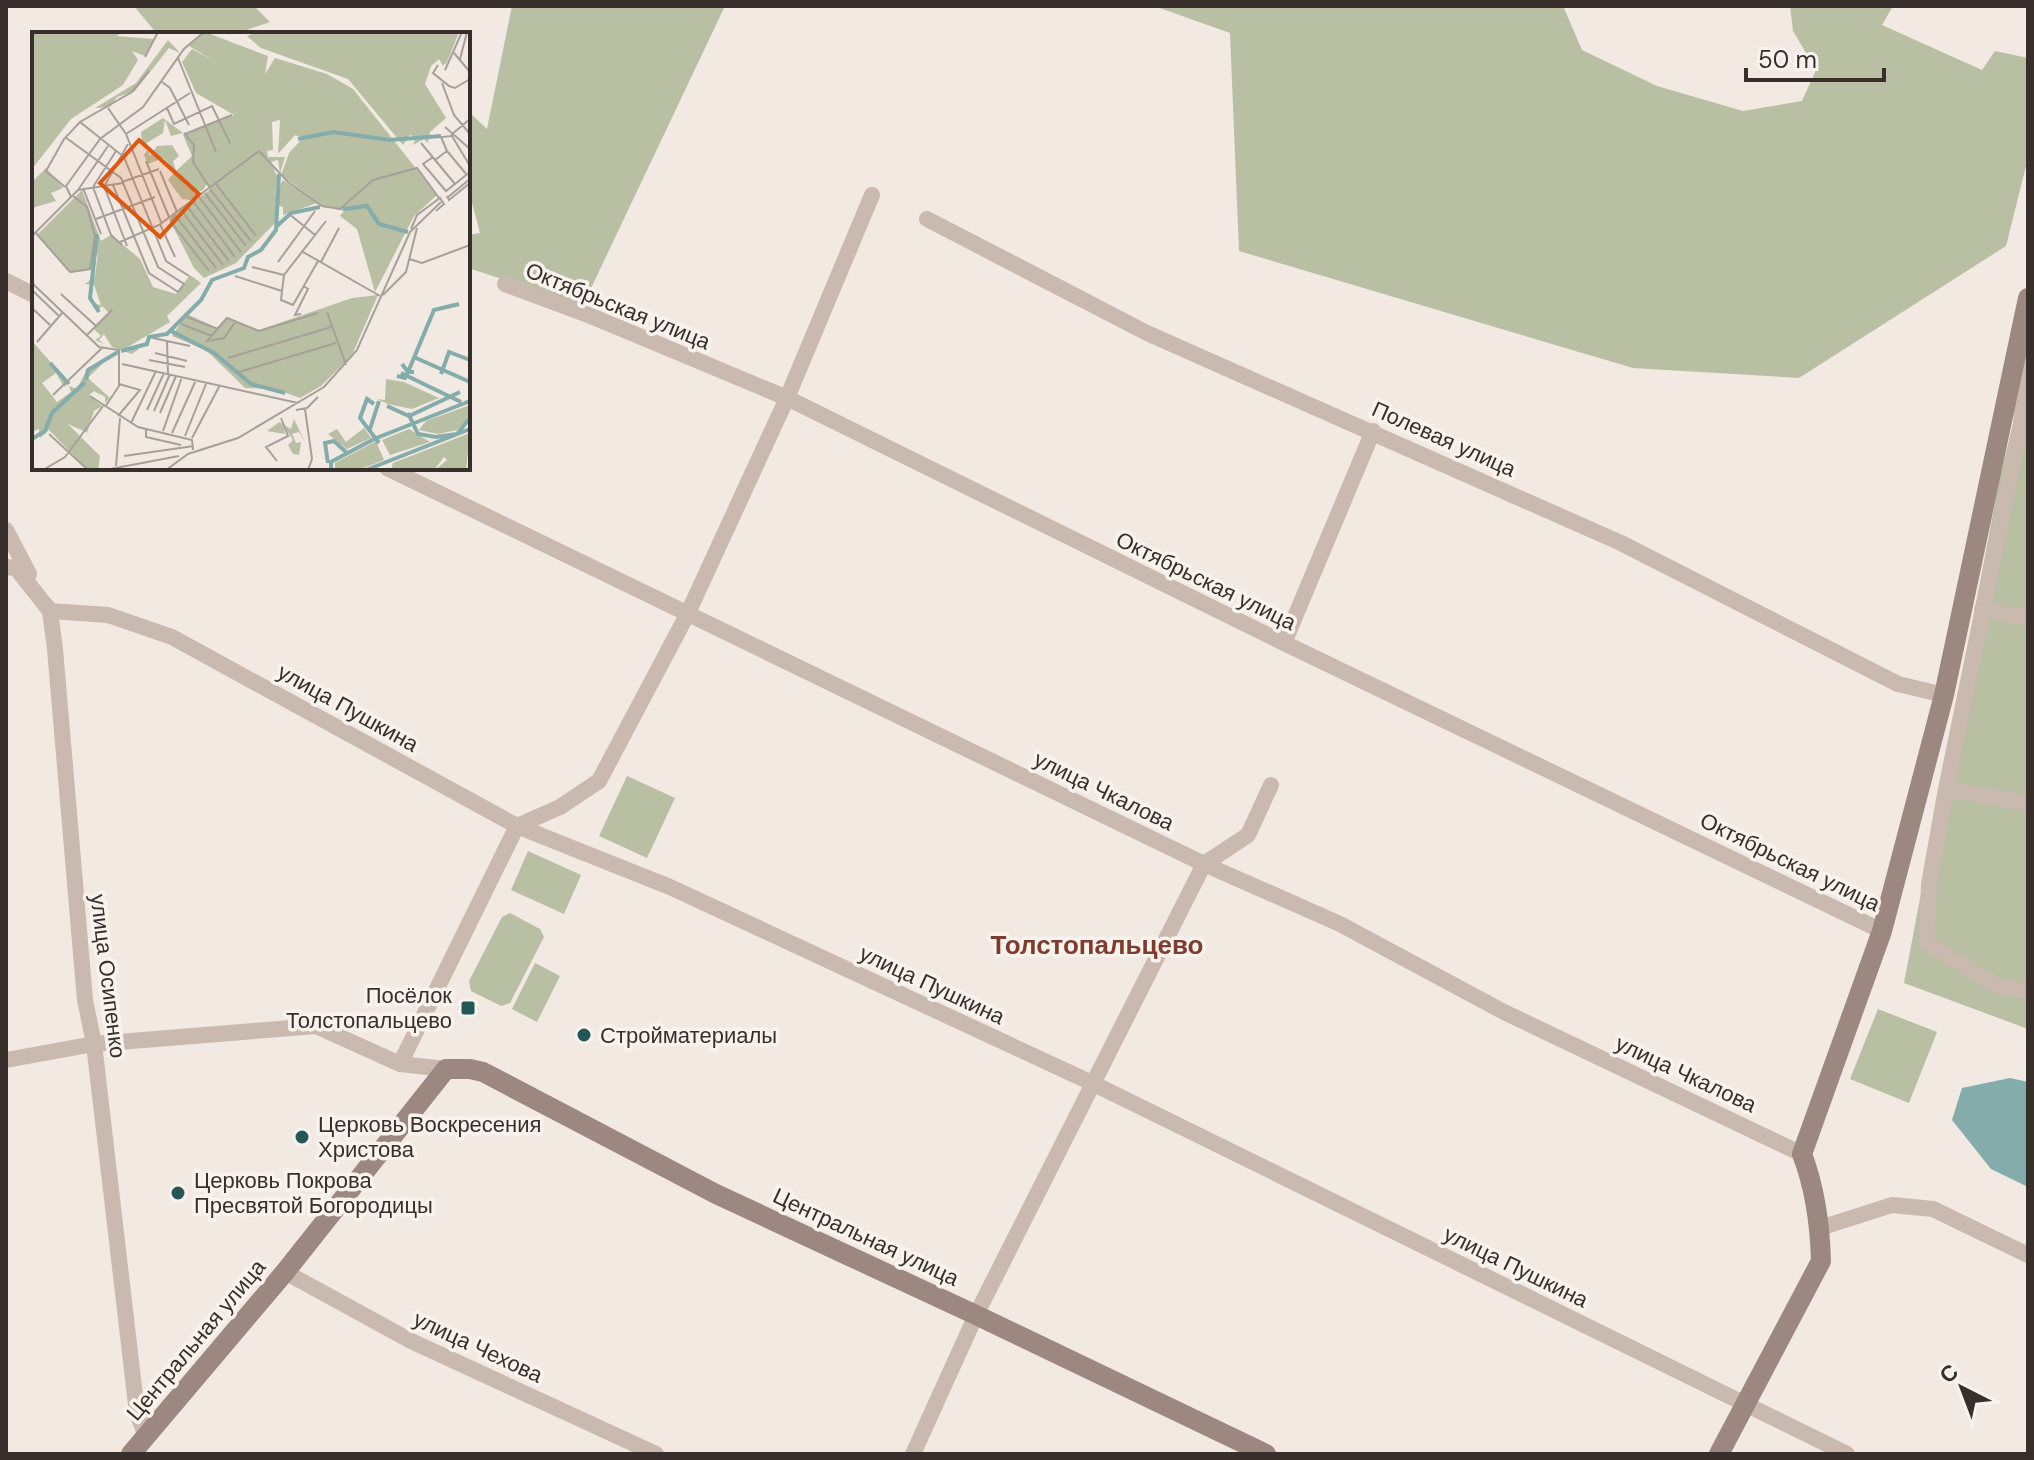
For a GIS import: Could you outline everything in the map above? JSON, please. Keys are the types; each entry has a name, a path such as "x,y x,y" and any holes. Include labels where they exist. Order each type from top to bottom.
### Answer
{"street":[{"path":"400,1064 517,826 560,807 599,781 687,615 787,398 872,195"},
{"name":"Полевая улица","path":"927,219 1147,333 1621,543 1898,684 1944,695"},
{"path":"6,281 32,294"},
{"name":"Октябрьская улица","path":"505,284 591,316 787,398 1284,643 1882,931"},
{"path":"1719,1454 1821,1261 1820,1228 1809,1172 1802,1154 1882,931 2017,423 2028,298"},
{"path":"2028,363 1929,884 1927,943 1997,986 2028,992"},
{"path":"1284,643 1373,431"},
{"name":"улица Чкалова","path":"391,470 1204,864 1340,924 1504,1012 1802,1154"},
{"name":"улица Осипенко","path":"6,530 50,611 85,1000 94,1044 137,1413 146,1436"},
{"path":"6,567 16,568 50,611"},
{"path":"1982,609 2028,618"},
{"name":"улица Пушкина","path":"50,611 108,615 172,637 517,826 670,887 1092,1083 1847,1454"},
{"path":"913,1454 976,1315 1204,864 1248,835 1271,785"},
{"path":"1946,789 2028,804"},
{"name":"Центральная улица","path":"6,1060 94,1044 316,1026 400,1064 483,1072 716,1194 1266,1454"},
{"name":"Центральная улица","path":"131,1454 285,1272 446,1069"},
{"path":"1820,1228 1892,1205 1933,1209 2028,1255"},
{"name":"улица Чехова","path":"285,1272 411,1341 656,1454"}],"green space":[{"path":"134,6 254,6 270,22 241,32 155,32"},
{"path":"512,6 725,6 583,305 470,269 470,235 480,233 470,196 470,113 487,129"},
{"path":"1154,6 1563,6 1582,50 1657,86 1743,111 1802,101 1816,70 1793,31 1790,6 1893,6 1882,25 1982,70 1995,51 2028,58 2028,158 2006,246 1799,378 1633,368 1239,251 1230,33"},
{"path":"2028,361 2028,1029 1904,983 1999,482"},
{"path":"627,776 675,798 647,858 599,836"},
{"path":"528,851 581,875 564,914 511,890"},
{"path":"510,913 540,929 544,937 510,1003 501,1006 471,991 469,981 502,917"},
{"path":"535,963 560,976 537,1022 512,1009"},
{"path":"1878,1009 1937,1032 1909,1103 1850,1079"}],"water":[{"path":"2010,1078 2028,1082 2028,1187 1991,1169 1952,1120 1962,1088"}],"place":[{"name":"Посёлок Толстопальцево","path":"468,1008"},
{"name":"Стройматериалы","path":"584,1035"},
{"name":"Церковь Воскресения Христова","path":"302,1137"},
{"name":"Церковь Покрова Пресвятой Богородицы","path":"178,1193"}],"district":[{"name":"Толстопальцево","path":"1097,945"}]}
